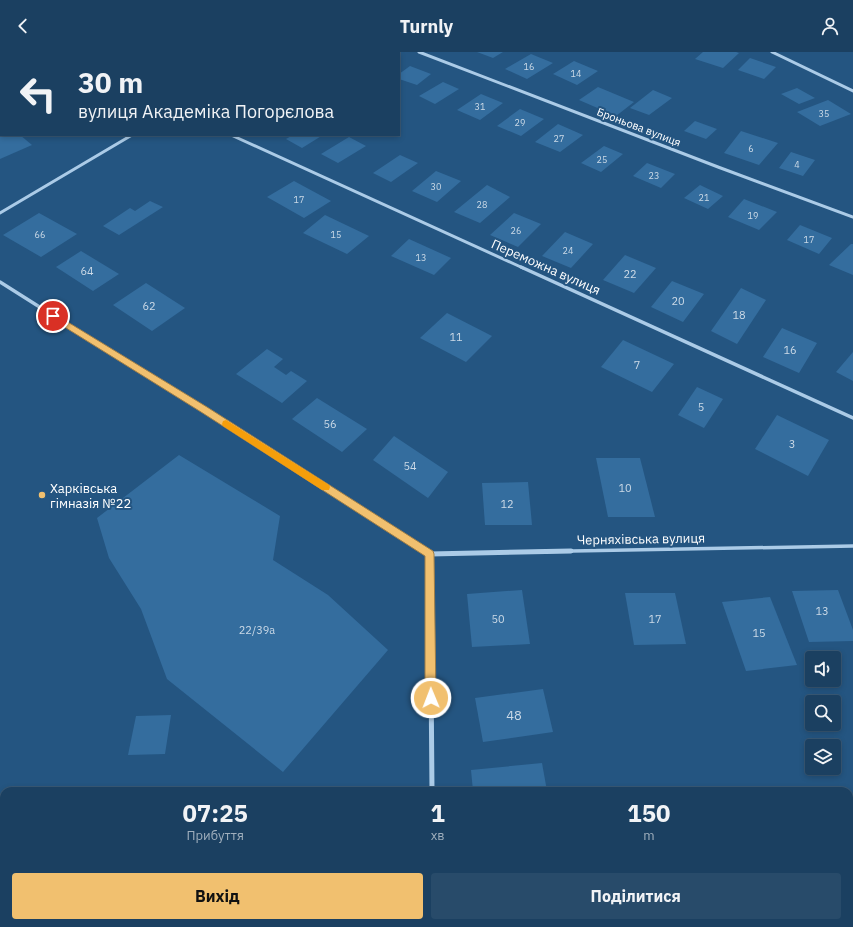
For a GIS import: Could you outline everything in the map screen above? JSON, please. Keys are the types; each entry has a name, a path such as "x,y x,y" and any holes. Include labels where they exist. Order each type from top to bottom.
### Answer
{"street":[{"name":"Броньова вулиця","path":"418,52 853,217"},
{"path":"772,52 853,91"},
{"path":"0,213 130,136"},
{"name":"Переможна вулиця","path":"233,136 853,418"},
{"path":"0,282 430,554 432,787"},
{"name":"Черняхівська вулиця","path":"430,554 853,546"}],"building":[{"path":"477,52 503,52 493,58"},
{"path":"703,52 739,53 723,68 695,59"},
{"path":"531,54 553,63 527,79 505,69"},
{"path":"750,58 776,67 764,79 738,70"},
{"path":"574,61 598,71 577,85 553,74"},
{"path":"410,66 431,74 417,85 400,79 400,73"},
{"path":"443,82 459,89 435,104 419,96"},
{"path":"598,87 634,102 616,116 579,100"},
{"path":"797,88 815,98 799,104 781,94"},
{"path":"653,90 672,98 649,115 630,108"},
{"path":"481,94 503,103 480,120 457,110"},
{"path":"828,100 851,114 820,126 797,112"},
{"path":"520,109 544,119 521,136 497,126"},
{"path":"695,121 717,129 706,139 684,131"},
{"path":"558,124 583,135 560,152 535,142"},
{"path":"741,131 778,143 759,165 724,153"},
{"path":"0,136 21,136 32,145 0,159"},
{"path":"291,136 321,136 302,148 286,139"},
{"path":"349,137 366,146 338,163 321,154"},
{"path":"604,146 623,154 601,172 581,163"},
{"path":"791,152 815,160 803,176 779,168"},
{"path":"400,155 418,163 391,182 373,173"},
{"path":"647,163 675,174 661,188 633,176"},
{"path":"436,171 461,181 437,202 412,191"},
{"path":"294,181 331,201 304,218 267,197"},
{"path":"487,185 510,197 480,223 454,212"},
{"path":"700,185 723,196 708,209 684,198"},
{"path":"744,199 777,212 759,230 728,217"},
{"path":"150,201 163,207 119,235 103,226 130,208 135,211"},
{"path":"39,213 77,234 41,257 3,235"},
{"path":"514,213 541,224 518,247 490,235"},
{"path":"325,215 369,236 347,254 303,233"},
{"path":"800,225 832,238 819,254 787,240"},
{"path":"565,232 593,244 571,268 542,256"},
{"path":"409,239 451,258 434,275 391,256"},
{"path":"851,244 853,244 853,275 829,265"},
{"path":"81,251 119,274 93,291 56,267"},
{"path":"625,255 656,268 634,293 603,280"},
{"path":"672,281 704,294 683,322 651,307"},
{"path":"146,283 185,308 152,331 113,305"},
{"path":"741,288 766,300 737,344 711,331"},
{"path":"447,313 492,336 466,362 420,338"},
{"path":"782,328 817,343 799,373 763,357"},
{"path":"623,340 674,364 652,392 601,367"},
{"path":"267,349 283,359 274,367 286,375 291,371 307,381 282,403 236,374"},
{"path":"853,352 853,381 836,372"},
{"path":"697,387 723,399 704,428 678,415"},
{"path":"317,398 367,429 342,452 292,419"},
{"path":"777,415 829,440 808,476 755,449"},
{"path":"394,436 448,472 428,498 373,460"},
{"path":"179,455 280,516 273,560 328,595 388,650 283,772 167,679 141,609 109,558 97,518"},
{"path":"596,458 640,458 655,517 608,517"},
{"path":"528,482 532,525 485,525 482,483"},
{"path":"522,590 530,644 472,647 467,594"},
{"path":"838,590 853,630 853,641 809,642 792,591"},
{"path":"625,593 675,593 686,644 634,645"},
{"path":"770,597 797,665 746,671 722,602"},
{"path":"543,689 553,732 483,742 475,698"},
{"path":"171,715 165,754 128,755 136,716"},
{"path":"542,763 546,787 473,787 471,770"}],"slow traffic":[{"path":"226,424 326,487"}],"place":[{"name":"Харківська гімназія №22","path":"42,495"}],"route":[{"path":"53,316 430,554 431,698"}]}
